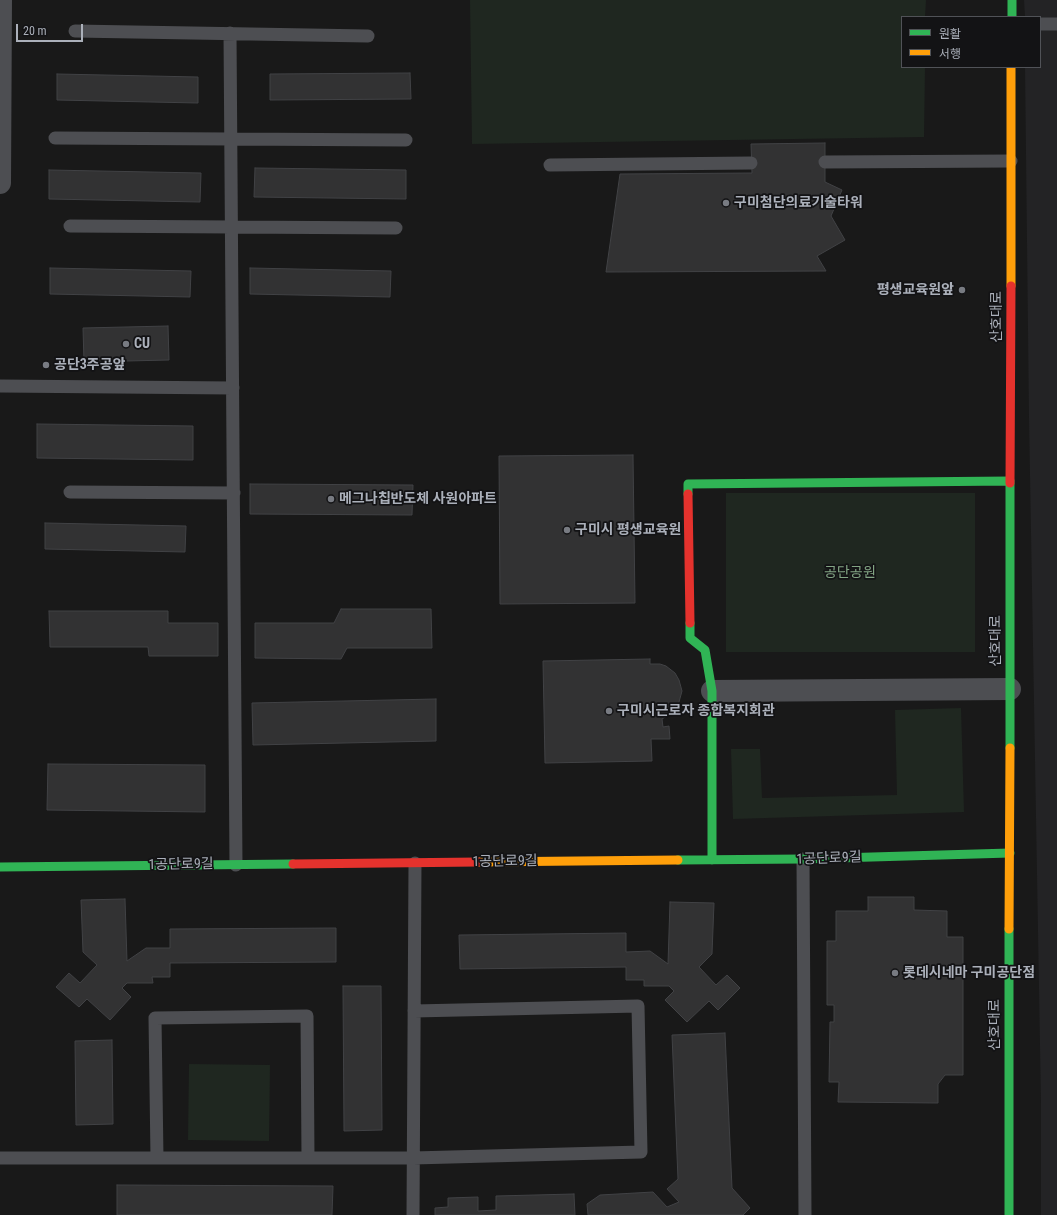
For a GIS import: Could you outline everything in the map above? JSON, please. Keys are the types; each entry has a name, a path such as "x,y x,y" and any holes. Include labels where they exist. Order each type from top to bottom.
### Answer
{"street":[{"path":"0,183 1,0"},
{"path":"1012,0 1012,16"},
{"name":"산호대로","path":"1009,1215 1012,68"},
{"path":"712,860 712,691 705,650 690,638 688,484 1010,481"},
{"path":"712,691 1010,689"},
{"name":"1공단로9길","path":"0,867 803,860 1010,853"}],"lane":[{"path":"1041,24 1057,24"},
{"path":"75,31 368,36"},
{"path":"230,33 236,865"},
{"path":"55,138 406,140"},
{"path":"825,162 1011,161"},
{"path":"550,164 751,163"},
{"path":"70,226 396,228"},
{"path":"0,386 233,388"},
{"path":"70,492 234,493"},
{"path":"803,860 805,1215"},
{"path":"413,1215 415,863"},
{"path":"0,1158 413,1158 641,1152 638,1006 414,1011"},
{"path":"157,1158 155,1018 307,1016 308,1158"}],"shaded area":[{"path":"1024,0 1057,0 1057,1215 1041,1215 1041,1103 1029,418 1025,68 1041,68 1041,16 1025,16"}],"green space":[{"path":"470,0 926,0 925,16 901,16 901,68 925,68 924,137 472,144"},
{"name":"공단공원","path":"726,493 975,493 975,652 726,652"},
{"path":"961,708 964,812 733,819 731,749 760,749 762,798 897,795 895,710"},
{"path":"189,1064 270,1065 269,1141 188,1140"}],"building":[{"path":"410,73 411,99 270,100 270,74"},
{"path":"57,74 198,77 198,103 57,100"},
{"name":"구미첨단의료기술타워","path":"825,143 825,182 842,190 831,216 845,240 817,256 826,271 606,272 620,174 752,173 751,144"},
{"path":"255,168 406,170 406,199 254,197"},
{"path":"49,170 201,173 200,202 49,199"},
{"path":"50,268 191,271 190,297 50,294"},
{"path":"250,268 391,271 390,297 250,294"},
{"name":"CU","path":"168,326 169,360 84,362 83,328"},
{"path":"37,424 193,426 193,460 37,458"},
{"name":"구미시 평생교육원","path":"633,455 635,603 500,604 499,456"},
{"name":"메그나칩반도체 사원아파트","path":"250,484 413,485 412,515 250,514"},
{"path":"45,523 186,526 185,552 45,549"},
{"path":"341,609 431,609 432,648 347,648 341,659 255,658 255,623 334,623"},
{"path":"49,611 168,611 168,623 218,623 218,656 149,656 148,647 50,647"},
{"name":"구미시근로자 종합복지회관","path":"650,659 650,664 660,664 666,666 675,673 682,691 676,710 662,719 663,727 669,726 670,739 651,739 652,761 545,763 543,661"},
{"path":"436,699 436,741 253,745 252,703"},
{"path":"48,764 205,765 205,812 47,810"},
{"name":"롯데시네마 구미공단점","path":"868,897 914,897 914,910 947,911 947,937 963,937 963,1075 945,1075 938,1084 938,1103 838,1102 839,1082 829,1082 830,1022 834,1022 834,1005 827,1005 827,941 836,941 836,911 868,911"},
{"path":"125,899 127,961 146,948 170,948 170,929 336,928 336,962 170,963 170,977 152,977 153,983 127,983 122,988 131,997 110,1020 87,999 79,1007 56,987 69,973 80,983 97,965 83,952 81,900"},
{"path":"670,902 714,903 712,954 699,967 716,985 727,975 740,988 718,1010 709,1001 687,1022 665,1000 674,991 669,986 644,986 644,980 626,980 626,967 460,969 459,935 626,933 626,952 650,951 668,964"},
{"path":"343,986 381,986 382,1130 344,1131"},
{"path":"725,1033 732,1188 750,1208 743,1215 588,1215 587,1204 600,1195 653,1192 667,1207 679,1202 667,1189 678,1179 672,1035"},
{"path":"112,1040 113,1124 76,1125 75,1041"},
{"path":"117,1185 333,1186 332,1215 117,1215"},
{"path":"574,1194 575,1215 435,1215 435,1208 448,1207 448,1198 478,1197 478,1211 496,1210 496,1196"}],"traffic: fast":[{"path":"1012,0 1012,16"},
{"path":"688,494 688,484 1010,481"},
{"path":"1010,483 1010,748"},
{"path":"690,623 690,638 705,650 712,691 712,860"},
{"path":"678,860 803,859 1010,853"},
{"path":"0,867 293,864"},
{"path":"1009,929 1009,1215"}],"traffic: slow":[{"path":"1011,68 1011,286"},
{"path":"1009,929 1010,748"},
{"path":"478,862 678,860"}],"traffic: jam":[{"path":"1010,483 1011,286"},
{"path":"688,494 690,623"},
{"path":"293,864 478,862"}],"place":[{"name":"구미첨단의료기술타워","path":"726,203"},
{"name":"평생교육원앞","path":"962,290"},
{"name":"CU","path":"126,344"},
{"name":"공단3주공앞","path":"46,365"},
{"name":"메그나칩반도체 사원아파트","path":"331,499"},
{"name":"구미시 평생교육원","path":"567,530"},
{"name":"구미시근로자 종합복지회관","path":"609,711"},
{"name":"롯데시네마 구미공단점","path":"895,973"}]}
